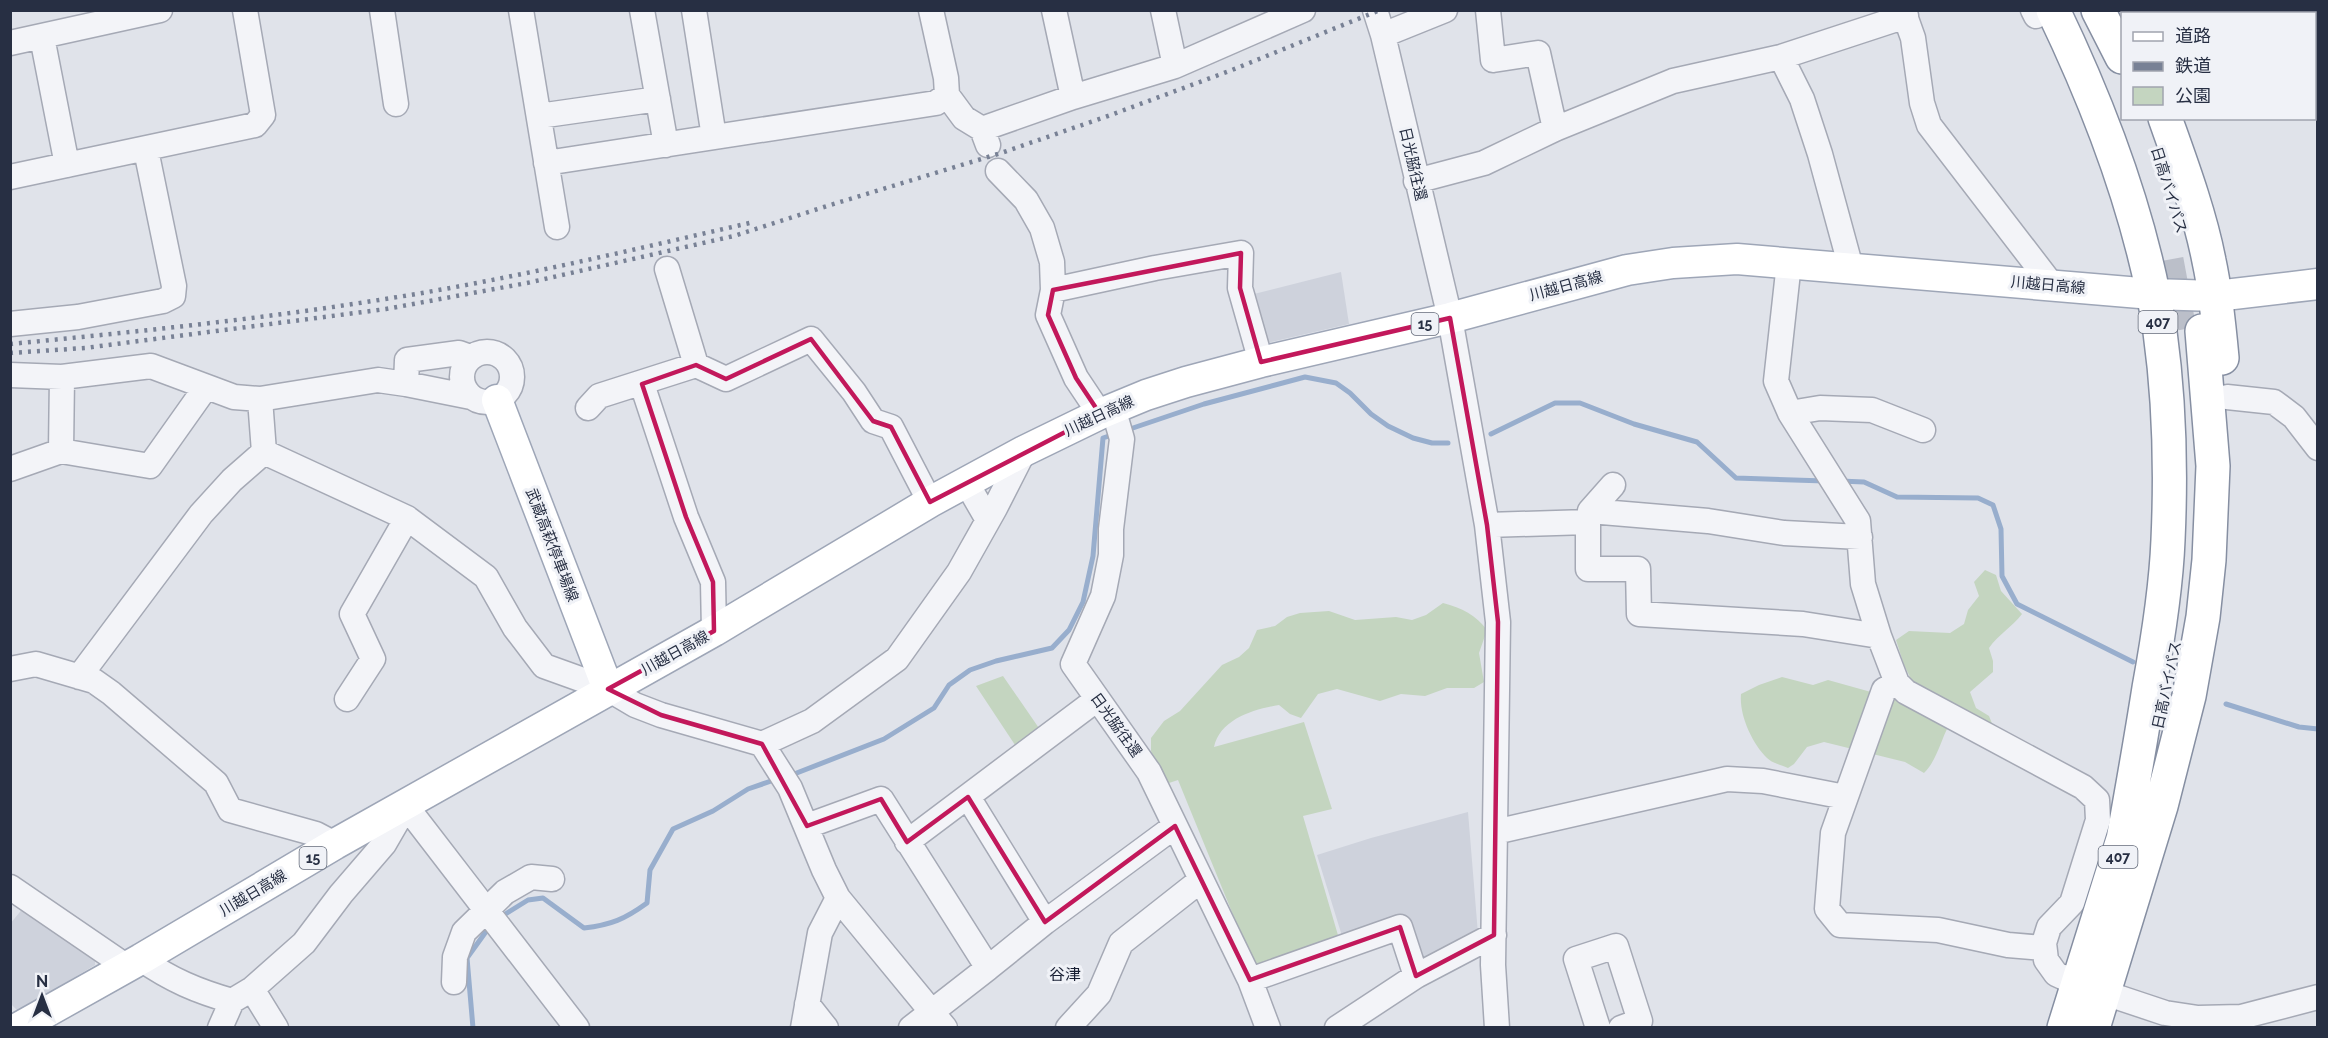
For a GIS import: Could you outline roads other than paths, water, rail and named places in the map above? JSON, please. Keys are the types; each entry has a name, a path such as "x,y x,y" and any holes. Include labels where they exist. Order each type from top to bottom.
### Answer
{"highway":[{"name":"407","path":"2053,10 2086,80 2120,171 2142,249 2160,332 2169,479 2168,541 2163,606 2181,677"},
{"name":"日高バイパス","path":"2073,10 2109,80 2121,113"},
{"path":"2098,10 2121,55"},
{"name":"日高バイパス","path":"2124,120 2178,261 2165,169 2147,120"},
{"name":"407","path":"2166,120 2209,258 2216,296 2227,397 2231,470 2223,598 2181,677"},
{"name":"日高バイパス","path":"2093,1028 2091,989 2123,840 2158,729 2181,677 2203,617 2209,560 2213,466 2191,330"},
{"name":"日高バイパス","path":"2064,1028 2091,989 2161,806 2181,677"}],"main road":[{"name":"川越日高線","path":"38,1023 134,963 335,844 714,631 930,502 1024,451 1113,421 1156,392 1261,362 1294,361 1627,270 1673,263 1737,259 2152,294 2216,296 2318,284"},
{"name":"武蔵高萩停車場線","path":"484,398 608,690"}],"street":[{"path":"10,43 42,37 125,14 160,10"},
{"path":"10,177 146,150 255,125 263,115 245,10"},
{"path":"382,10 396,104"},
{"path":"521,10 557,227"},
{"path":"642,10 666,145"},
{"path":"694,10 714,137"},
{"path":"931,10 946,78 947,95 964,118 985,137 1073,97 1175,66 1303,10"},
{"path":"1054,10 1073,97"},
{"path":"1163,10 1175,66"},
{"name":"日光脇往還","path":"1375,10 1383,35 1450,318 1470,419 1487,525 1498,622 1494,832 1494,995 1497,1028"},
{"path":"1383,35 1445,10"},
{"path":"1488,10 1493,60 1538,52 1555,129"},
{"path":"2033,10 2036,16 2047,10"},
{"path":"1416,181 1484,163 1555,129 1673,81 1782,57 1904,14 1918,66 1922,103 1929,124 2052,285"},
{"path":"42,37 67,165"},
{"path":"1782,57 1802,99 1820,154 1851,268"},
{"path":"546,163 936,103 947,95"},
{"path":"538,116 658,99"},
{"path":"10,324 78,317 163,302 172,296 174,286 146,150"},
{"path":"998,171 1026,200 1042,228 1052,262 1053,290 1048,315 1076,378 1113,421"},
{"path":"1053,290 1155,268 1241,253 1240,288 1261,362"},
{"path":"1789,263 1776,381 1790,412 1824,465 1859,529 1863,584 1879,636 1898,682 1906,692 2083,787 2097,801 2098,820 2072,903 2049,927 2044,948 2046,960 2056,974 2091,989 2165,1013 2198,1018 2241,1017 2318,997"},
{"path":"667,268 696,365"},
{"path":"588,408 599,396 696,365 726,379 812,339 855,392 873,421 891,427 930,502"},
{"path":"10,375 62,377 151,366 234,397 260,399 378,380 484,398 508,392 512,385 513,377 507,361 494,352 486,351 470,357 465,363 461,377 462,384 484,398"},
{"path":"406,384 407,360 459,353 470,357"},
{"path":"61,451 62,377"},
{"path":"642,384 686,518 713,582 714,631"},
{"path":"10,469 61,451 150,466 206,387"},
{"path":"2227,397 2274,402 2294,417 2318,448"},
{"path":"260,399 264,452"},
{"path":"1790,412 1820,408 1872,410 1923,430"},
{"name":"日光脇往還","path":"1113,421 1111,555 1103,596 1073,664 1096,700 1149,772 1250,980 1268,1028"},
{"path":"264,452 407,518 486,577 515,628 544,666 608,690 661,716 762,744 812,721 897,659 959,572 1024,451"},
{"path":"79,677 201,514 232,480 264,452"},
{"path":"966,483 988,520"},
{"path":"1613,485 1589,517 1588,569 1638,570 1639,614 1803,624 1879,636"},
{"path":"1487,525 1589,517 1708,521 1784,533 1859,529"},
{"path":"347,699 373,659 352,614 407,518"},
{"path":"10,669 36,664 94,681 216,783 230,810 316,834 335,844"},
{"path":"1898,682 1884,690 1833,833 1827,909 1840,924 1938,930 2008,945 2044,948"},
{"path":"907,842 1096,700"},
{"path":"762,744 785,780 838,898 938,1020"},
{"path":"1494,832 1727,779 1763,781 1845,797"},
{"path":"968,797 1045,922"},
{"path":"807,826 881,799 988,968"},
{"path":"220,1028 242,995 304,943 341,894 384,844 406,806 577,1028"},
{"path":"912,1028 938,1020 988,968 1045,922 1175,826"},
{"path":"454,982 455,957 464,932 491,918 505,892 531,877 552,879"},
{"path":"1068,1028 1099,994 1120,943 1201,880"},
{"path":"10,888 134,963 197,991 242,995 276,1028"},
{"path":"802,1028 820,933 838,898"},
{"path":"1250,980 1400,927 1416,976"},
{"path":"1337,1028 1416,976 1494,935"},
{"path":"807,1004 826,1028"}],"waterway":[{"path":"1127,430 1204,404 1305,377 1336,383 1371,414 1388,426 1413,438 1432,443 1448,443"},
{"path":"1491,434 1555,403 1580,403 1634,424 1697,442 1736,478 1825,481"},
{"path":"789,776 884,739 934,708 949,685 970,670 996,661 1052,648 1069,630 1083,602 1093,556 1103,438 1115,434"},
{"path":"1840,481 1864,482 1897,497 1978,498 1993,505 2001,529 2002,576 2017,604 2133,662"},
{"path":"2226,704 2299,727 2318,729"},
{"path":"499,918 528,900 543,898 584,928 610,923 625,917 647,903 650,870 673,829 713,811 748,789 777,779"},
{"path":"473,1028 467,958 490,926"}],"tunnel":[{"path":"2167,260 2180,330"}],"railway":[{"path":"10,353 85,348 386,309 527,283 734,236 1001,153 1108,116 1232,70 1380,10"},
{"path":"10,344 292,313 385,299 523,274 754,222"}],"district":[{"name":"谷津","path":"1065,974"}]}
